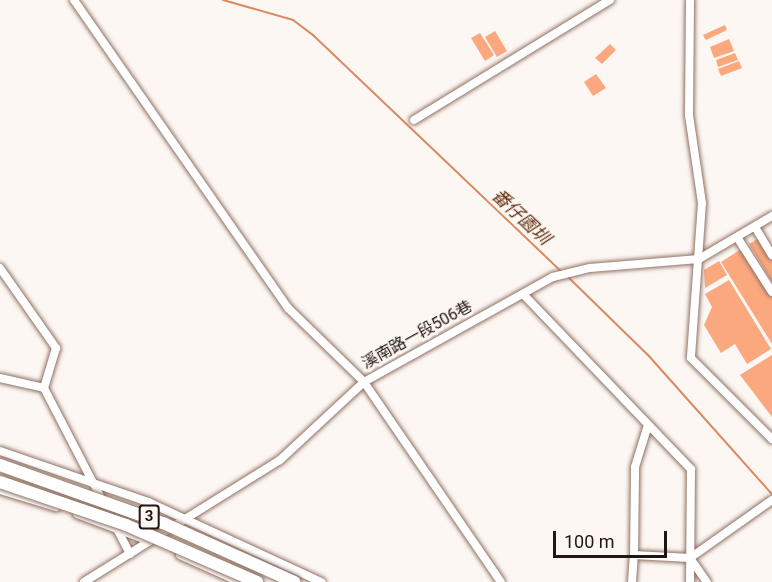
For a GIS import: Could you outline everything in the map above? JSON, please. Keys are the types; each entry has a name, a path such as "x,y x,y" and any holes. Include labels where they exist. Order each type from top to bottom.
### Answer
{"highway":[{"name":"3","path":"0,465 163,523 294,582"},
{"name":"3","path":"0,482 126,525 257,582"}],"street":[{"path":"74,0 288,308 364,381 501,582"},
{"path":"414,120 610,0"},
{"path":"690,0 686,58 702,182 693,365 772,439"},
{"name":"溪南路一段506巷","path":"84,582 280,460 364,381 523,294 564,274 699,259 772,216"},
{"path":"755,226 772,255"},
{"path":"737,237 772,292"},
{"path":"0,268 56,348 44,388 130,554"},
{"path":"523,294 691,469 690,582"},
{"path":"0,378 44,388"},
{"path":"632,582 635,467 648,425"},
{"path":"0,451 90,479 186,519 321,582"},
{"path":"0,490 116,528 240,582"},
{"path":"634,555 690,558 772,500"},
{"path":"690,558 707,582"},
{"path":"221,573 227,582"}],"building":[{"path":"725,25 727,30 706,40 703,35"},
{"path":"495,31 507,51 497,57 485,37"},
{"path":"480,33 494,55 485,61 471,38"},
{"path":"729,39 734,51 714,58 710,47"},
{"path":"610,44 616,50 602,64 595,58"},
{"path":"735,53 738,60 718,67 716,60"},
{"path":"739,61 742,68 721,76 718,69"},
{"path":"596,74 606,88 593,96 584,82"},
{"path":"759,238 772,260 772,282 749,244"},
{"path":"743,248 772,296 772,344 721,262"},
{"path":"719,261 727,275 705,288 704,270"},
{"path":"729,280 771,349 747,364 735,344 721,353 704,325 712,307 705,294"},
{"path":"772,355 772,417 740,375"}],"waterway":[{"name":"番仔園圳","path":"223,0 293,20 314,36 562,272"},
{"name":"番仔園圳","path":"567,276 648,355 772,494"}]}
